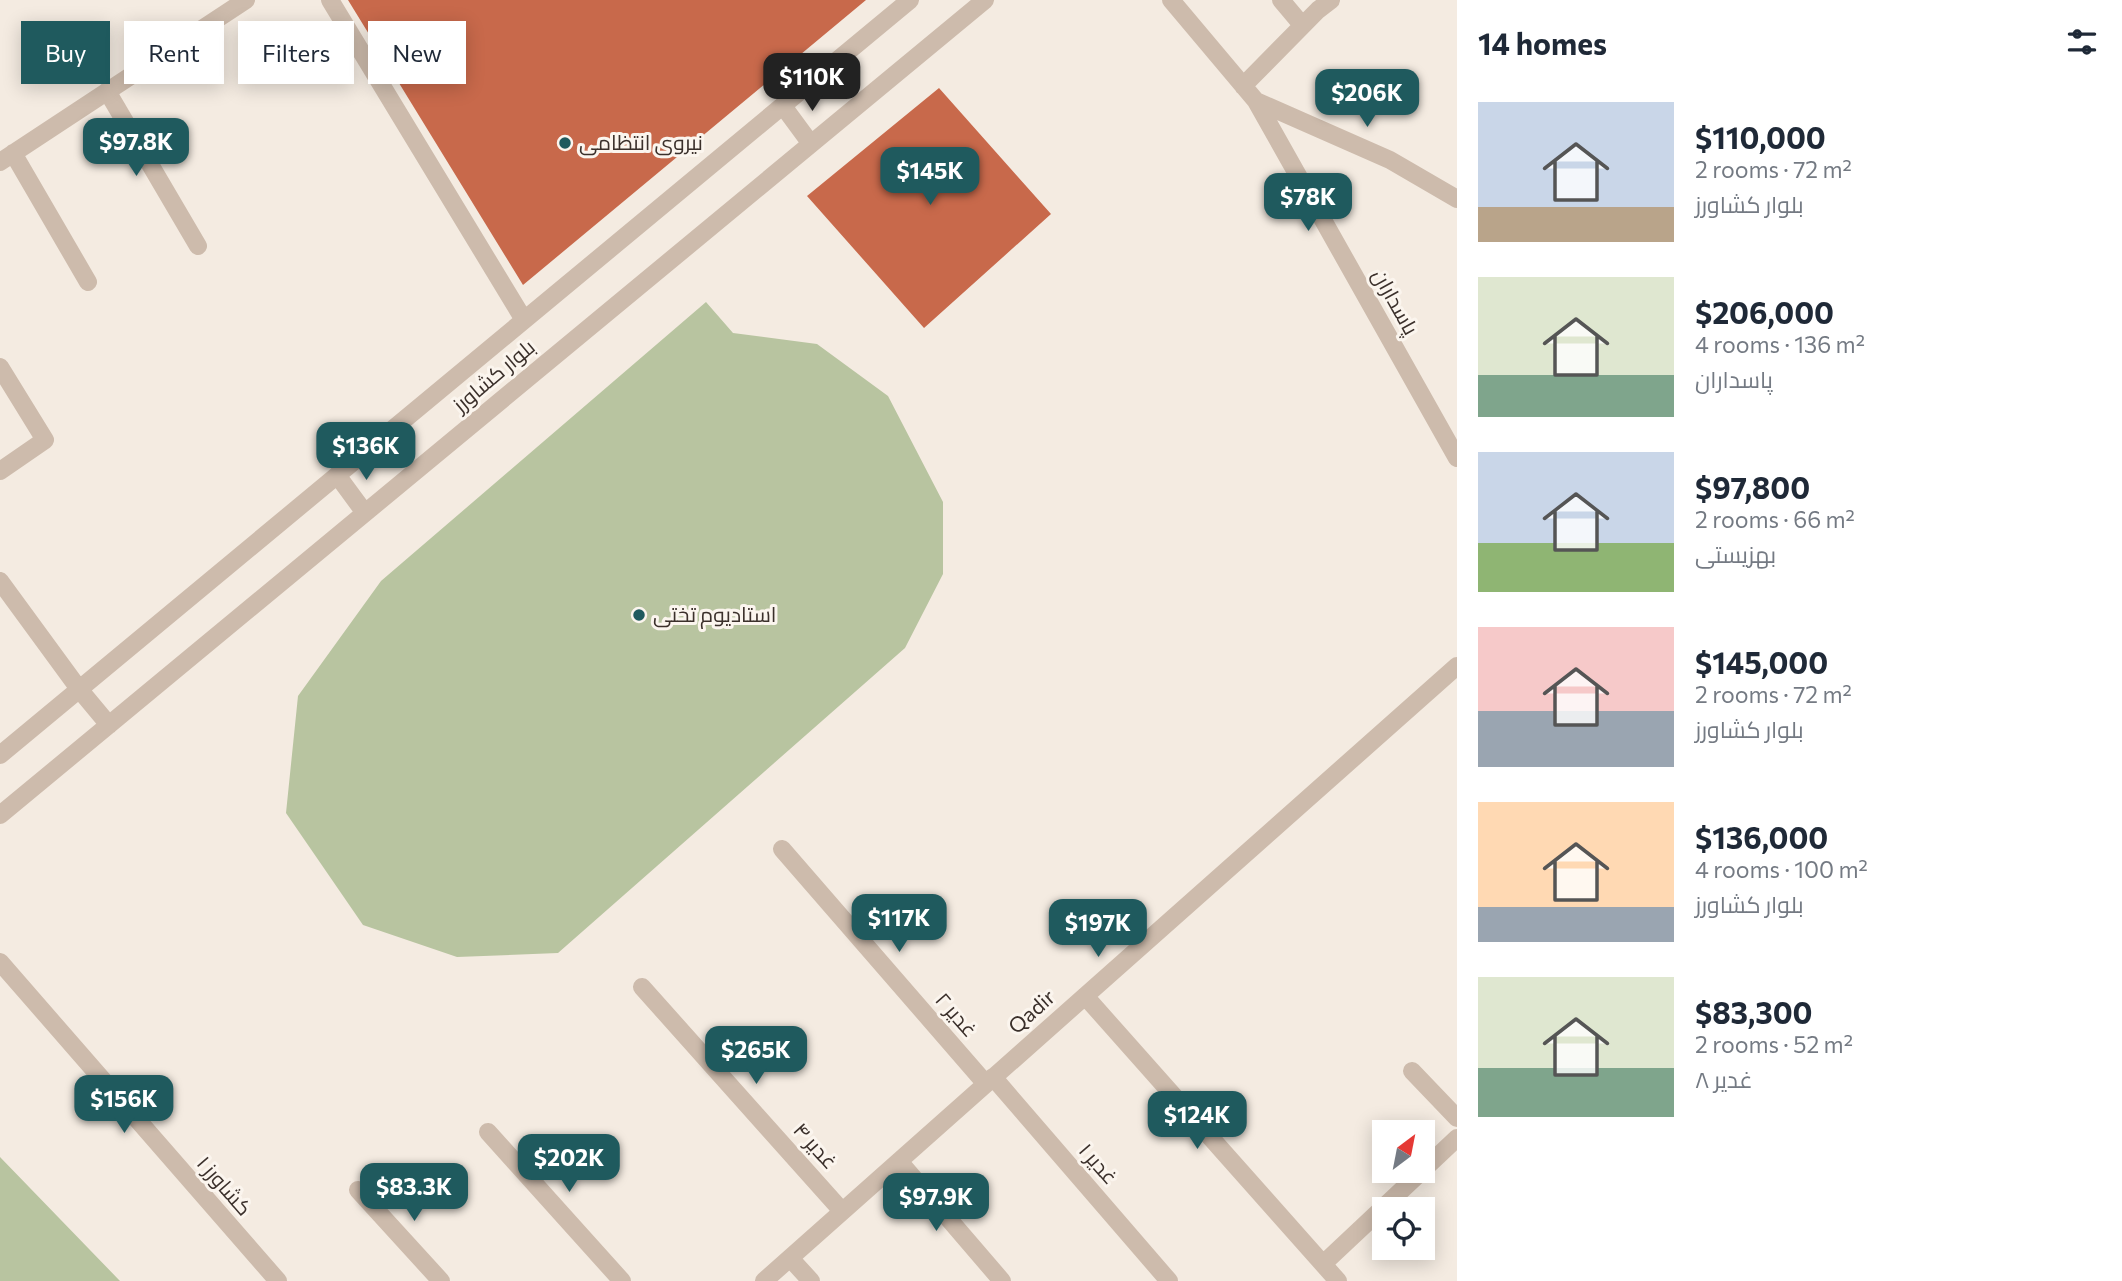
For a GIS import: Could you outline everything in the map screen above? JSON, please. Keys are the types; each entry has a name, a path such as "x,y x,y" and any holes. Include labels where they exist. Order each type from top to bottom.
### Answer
{"street":[{"path":"88,282 6,157 246,0"},
{"path":"330,0 524,320"},
{"name":"بلوار کشاورز","path":"0,755 910,0"},
{"name":"بلوار کشاورز","path":"0,815 985,0"},
{"name":"پاسداران","path":"1171,0 1256,101 1457,458"},
{"path":"1281,0 1302,26"},
{"path":"1243,86 1331,0"},
{"path":"107,91 198,246"},
{"path":"1256,101 1390,160 1457,199"},
{"path":"783,106 811,144"},
{"path":"0,367 45,440 0,471"},
{"path":"337,475 365,513"},
{"path":"0,581 79,689 109,725"},
{"name":"Qadir","path":"764,1281 1457,666"},
{"name":"غدیر ۲","path":"782,849 990,1081"},
{"name":"کشاورز ۱","path":"0,962 278,1281"},
{"name":"غدیر ۴","path":"642,987 842,1211"},
{"path":"1085,996 1338,1281"},
{"path":"1412,1071 1457,1118"},
{"name":"غدیر ۱","path":"990,1081 1169,1281"},
{"path":"488,1132 622,1281"},
{"path":"1435,1159 1457,1138"},
{"path":"900,1161 1002,1281"},
{"path":"1323,1264 1410,1183"},
{"path":"358,1190 441,1281"},
{"path":"790,1258 811,1281"}],"green space":[{"name":"استادیوم تختی","path":"706,302 733,333 817,344 888,396 943,502 943,574 905,648 558,953 457,957 363,925 286,813 298,696 381,581"},
{"path":"0,1157 120,1281 0,1281"}],"building":[{"name":"نیروی انتظامی","path":"348,0 866,0 523,285 400,84 466,84 466,21 368,21 368,33"},
{"path":"939,88 1051,214 924,328 807,196"}],"place":[{"name":"نیروی انتظامی","path":"565,143"},
{"name":"استادیوم تختی","path":"639,615"}]}
